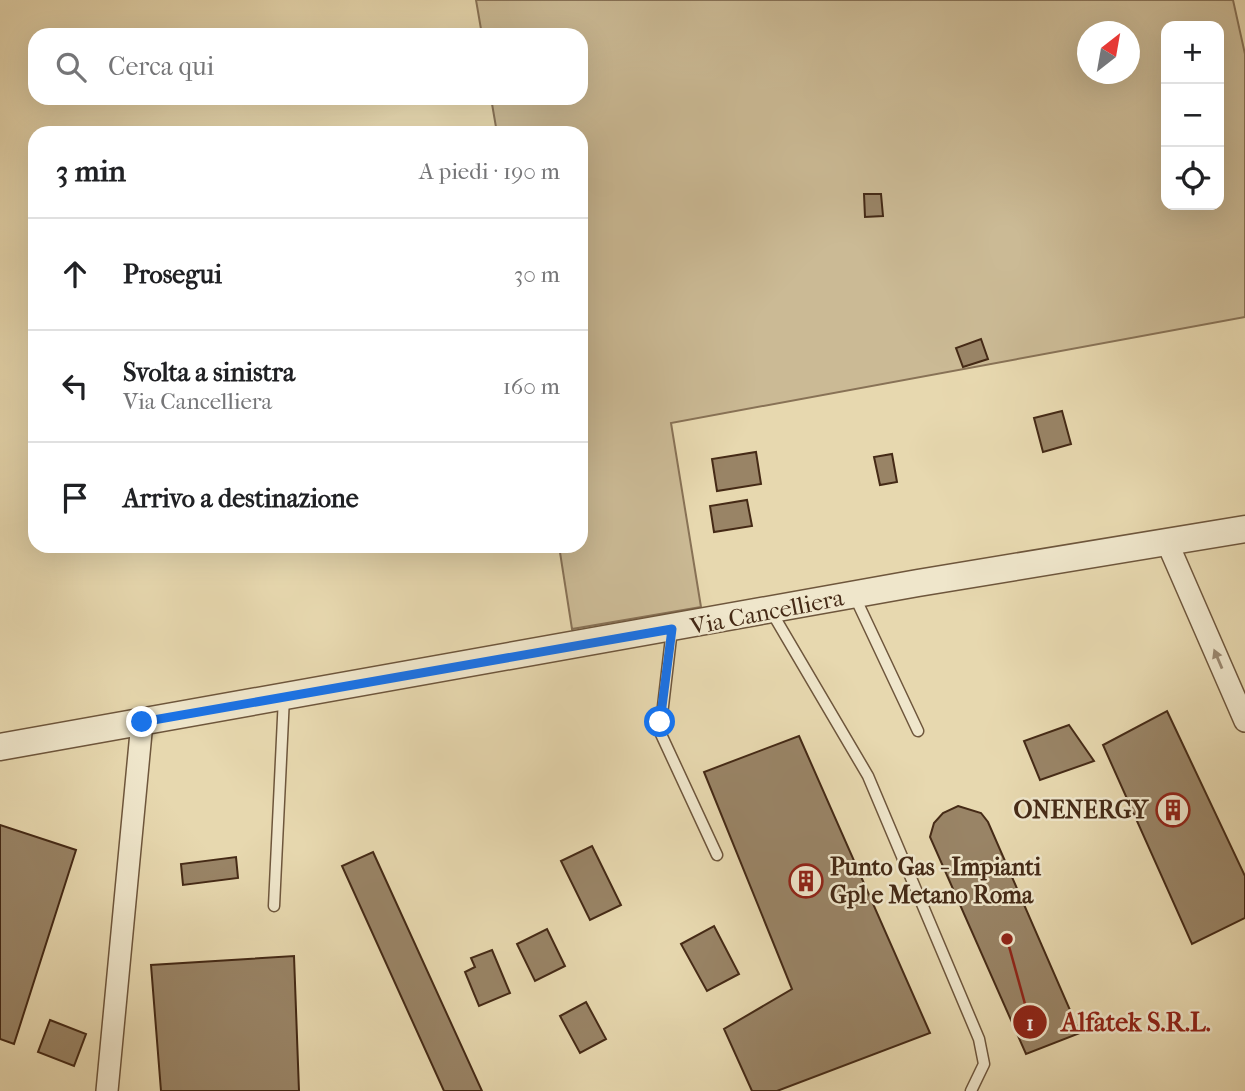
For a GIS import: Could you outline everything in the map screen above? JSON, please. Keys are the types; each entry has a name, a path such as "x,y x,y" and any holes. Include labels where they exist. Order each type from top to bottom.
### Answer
{"street":[{"name":"Via Cancelliera","path":"0,747 854,595 1245,529"},
{"path":"1167,542 1245,721"},
{"path":"107,1091 142,722"}],"lane":[{"path":"854,595 918,731"},
{"path":"771,611 868,776 979,1039 984,1063 971,1091"},
{"path":"672,629 660,732 717,855"},
{"path":"274,906 284,697"}],"shaded area":[{"path":"476,0 1233,0 1245,54 1245,317 671,423 701,607 572,629 560,553 588,553 588,126 496,126 492,105 588,105 588,28 481,28"}],"building":[{"path":"864,194 881,194 883,216 865,217"},
{"path":"981,339 988,359 963,367 956,348"},
{"path":"1062,411 1071,444 1043,452 1034,418"},
{"path":"756,452 761,484 717,491 712,459"},
{"path":"892,454 897,482 880,485 874,457"},
{"path":"747,500 752,526 714,532 710,506"},
{"name":"ONENERGY","path":"1167,711 1245,876 1245,918 1192,944 1103,745"},
{"path":"1069,725 1094,761 1040,780 1024,741"},
{"name":"Punto Gas - Impianti Gpl e Metano Roma","path":"799,736 930,1033 777,1091 752,1091 724,1029 792,989 704,772"},
{"path":"958,806 981,813 988,822 1080,1033 1026,1054 930,837 934,823 943,813"},
{"path":"0,825 76,850 14,1044 0,1039"},
{"path":"592,846 621,905 590,920 561,861"},
{"path":"373,852 482,1091 444,1091 342,866"},
{"path":"236,857 238,878 183,885 181,864"},
{"path":"714,926 739,974 707,991 681,944"},
{"path":"547,929 565,966 535,981 517,944"},
{"path":"492,950 510,993 479,1006 465,972 475,967 471,958"},
{"path":"294,956 299,1091 161,1091 151,965"},
{"path":"586,1002 606,1039 580,1053 560,1016"},
{"path":"50,1020 86,1034 74,1066 38,1052"}],"place":[{"name":"ONENERGY","path":"1173,810"},
{"name":"Punto Gas - Impianti Gpl e Metano Roma","path":"806,881"},
{"name":"Alfatek S.R.L.","path":"1007,939"}],"route":[{"path":"142,722 672,629 660,722"}]}
